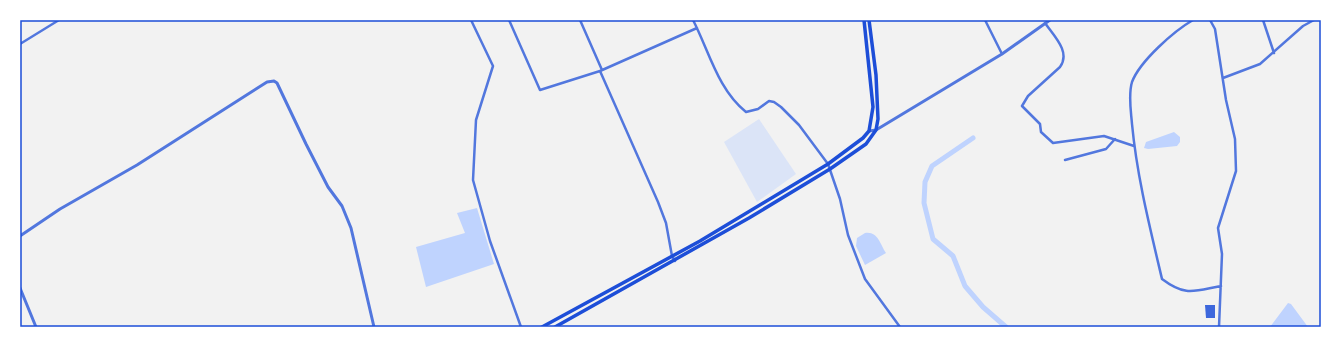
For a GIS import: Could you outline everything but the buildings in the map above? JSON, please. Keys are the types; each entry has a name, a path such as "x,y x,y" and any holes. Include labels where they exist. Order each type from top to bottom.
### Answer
{"main road":[{"path":"542,327 672,256 828,164 854,146 869,131 873,107 864,20"},
{"path":"555,327 675,261 830,169 866,144 876,130 878,105 869,20"}],"street":[{"path":"20,44 59,20"},
{"path":"471,20 493,66 476,120 473,180 490,241 521,327"},
{"path":"509,20 540,90 601,71 698,28"},
{"path":"580,20 658,202 666,223 672,256 675,261"},
{"path":"693,20 698,28 724,88 738,105 746,112 758,109 769,101 774,102 799,125 828,164 848,235 865,279 900,327"},
{"path":"985,20 1002,54"},
{"path":"869,131 876,130 1002,54 1050,20"},
{"path":"1193,20 1174,34 1138,70 1132,83 1130,108 1134,146 1146,211 1162,279 1180,291 1221,286"},
{"path":"1210,20 1215,29 1226,100 1235,139 1236,171 1218,228 1222,254 1219,327"},
{"path":"1263,20 1274,53"},
{"path":"1223,78 1260,64 1303,26 1314,20"},
{"path":"1045,23 1063,49 1065,56 1064,62 1028,96 1022,106 1040,124 1041,132 1053,144 1099,136 1110,137 1134,146"},
{"path":"20,236 60,209 137,166 267,82 274,80 278,83 328,187 342,206 348,220 374,327"},
{"path":"1065,160 1106,149 1115,139"},
{"path":"20,288 36,327"}],"shaded area":[{"path":"759,119 796,174 757,202 724,142"}],"water":[{"path":"1174,132 1180,137 1180,142 1177,146 1148,149 1144,148 1146,142"},
{"path":"477,208 494,264 426,287 416,247 465,233 457,213"},
{"path":"865,233 876,236 886,253 865,265 856,246 857,238"},
{"path":"1288,303 1291,304 1308,327 1270,327"}],"waterway":[{"path":"973,138 932,166 925,182 924,203 933,239 953,256 965,286 983,307 1006,327"}]}
